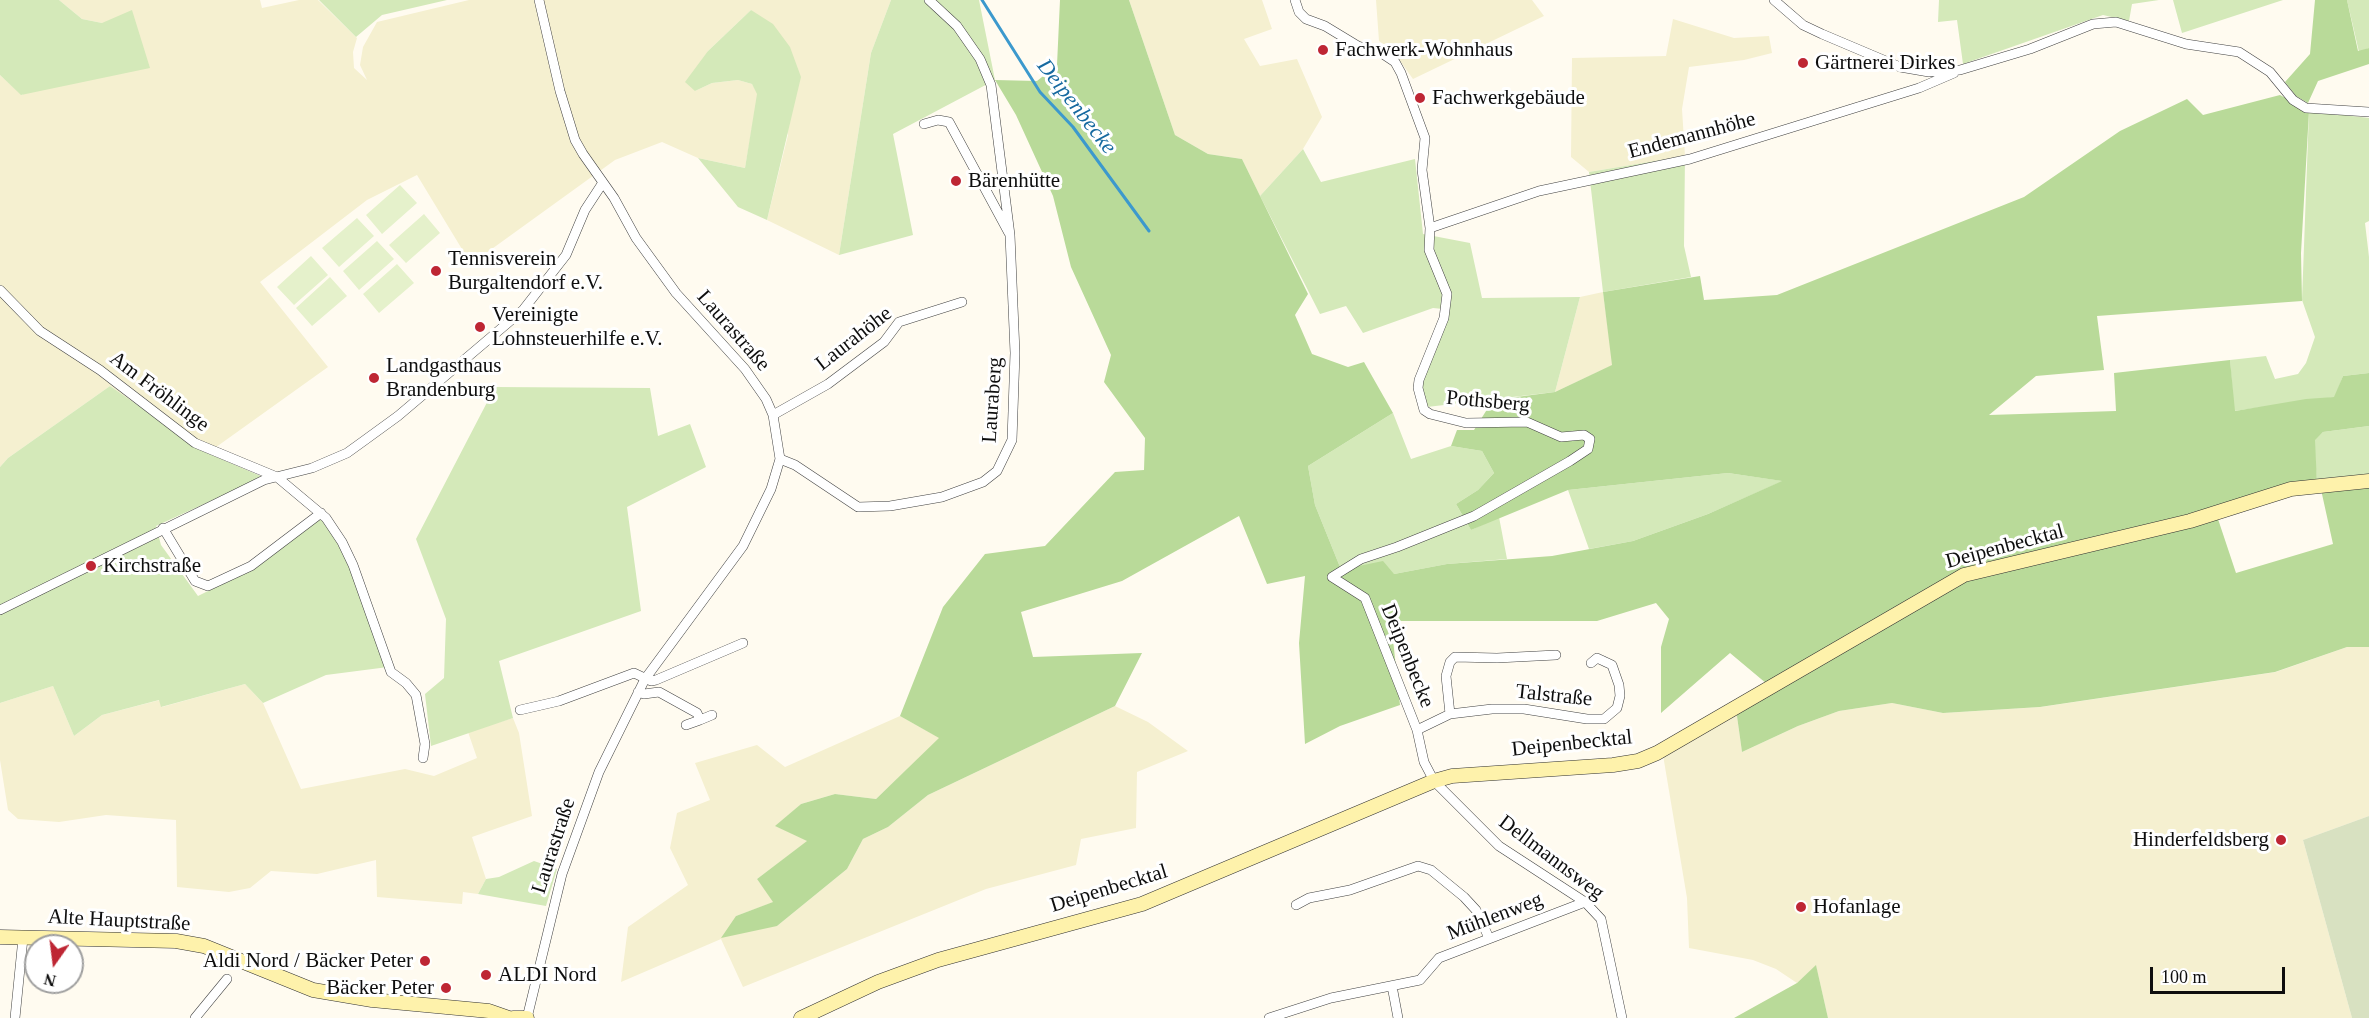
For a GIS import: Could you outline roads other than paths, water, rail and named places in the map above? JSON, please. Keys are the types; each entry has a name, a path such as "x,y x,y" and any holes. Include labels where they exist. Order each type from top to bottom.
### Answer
{"main road":[{"name":"Deipenbecktal","path":"801,1018 878,982 938,960 1142,904 1434,781 1452,776 1603,766 1638,761 1657,753 1964,575 2190,521 2291,489 2369,481"},
{"name":"Alte Hauptstraße","path":"0,937 176,941 204,946 313,990 482,1014 489,1011 511,1018 527,1018"}],"street":[{"name":"Laurastraße","path":"527,1018 562,874 590,794 645,679 743,546 771,489 780,459 773,415 745,369 676,293 636,238 614,198 602,184 575,140 546,38 539,0"},
{"name":"Lauraberg","path":"780,459 795,465 858,507 867,507 942,497 983,483 998,471 1012,440 1015,342 1010,235 988,73 957,26 929,0"},
{"name":"Pothsberg","path":"1295,0 1299,12 1306,20 1335,31 1358,46 1383,54 1399,67 1425,138 1422,170 1430,228 1429,250 1444,282 1447,302 1444,318 1419,380 1424,410 1430,414 1466,423 1532,423 1561,437 1584,435 1590,439 1590,446 1570,461 1474,516 1361,559 1332,577"},
{"path":"1774,0 1803,25 1900,66 1929,72 1960,70 2030,49 2093,24 2116,22 2186,44 2239,52 2270,72 2288,94 2306,108 2369,112"},
{"name":"Endemannhöhe","path":"1430,228 1539,191 1709,153 1919,88 1960,70"},
{"name":"Lauraberg","path":"924,124 938,120 950,122 1010,235"},
{"path":"0,610 264,480 312,468 347,453 398,416 429,388 505,328 523,310 566,255 585,210 602,184"},
{"name":"Am Fröhlinge","path":"0,290 40,331 100,370 195,443 277,477 321,513 342,542 353,566 391,672 406,683 416,695 425,744 423,758"},
{"name":"Laurahöhe","path":"773,415 828,384 884,342 898,322 962,302"},
{"path":"163,528 195,581 208,586 251,566 321,513"},
{"name":"Deipenbecke","path":"1332,577 1365,598 1417,730"},
{"path":"520,710 559,701 634,673 645,679 656,680 743,643"},
{"name":"Talstraße","path":"1450,714 1446,676 1450,662 1455,657 1497,658 1556,655"},
{"name":"Talstraße","path":"1417,730 1450,714 1524,709 1587,719 1604,718 1617,708 1620,696 1619,684 1612,665 1597,658 1591,663"},
{"path":"638,692 644,694 659,692 698,713 700,720"},
{"path":"686,725 712,715"},
{"path":"1417,730 1424,762 1434,781"},
{"name":"Dellmannsweg","path":"1434,781 1500,846 1595,910 1604,927 1622,1018"},
{"path":"1296,905 1309,898 1350,890 1418,866 1431,870 1464,897 1476,910 1490,938"},
{"name":"Mühlenweg","path":"1269,1018 1331,998 1420,980 1439,958 1585,902"},
{"path":"15,1018 23,938"},
{"path":"195,1018 227,979"},
{"path":"1392,986 1398,1018"}],"waterway":[{"name":"Deipenbecke","path":"982,0 1040,92 1073,127 1149,231"}],"place":[{"name":"Fachwerk-Wohnhaus","path":"1323,50"},
{"name":"Gärtnerei Dirkes","path":"1803,63"},
{"name":"Fachwerkgebäude","path":"1420,98"},
{"name":"Bärenhütte","path":"956,181"},
{"name":"Tennisverein Burgaltendorf e.V.","path":"436,271"},
{"name":"Vereinigte Lohnsteuerhilfe e.V.","path":"480,327"},
{"name":"Landgasthaus Brandenburg","path":"374,378"},
{"name":"Kirchstraße","path":"91,566"},
{"name":"Hinderfeldsberg","path":"2281,840"},
{"name":"Hofanlage","path":"1801,907"},
{"name":"Aldi Nord / Bäcker Peter","path":"425,961"},
{"name":"ALDI Nord","path":"486,975"},
{"name":"Bäcker Peter","path":"446,988"}]}
